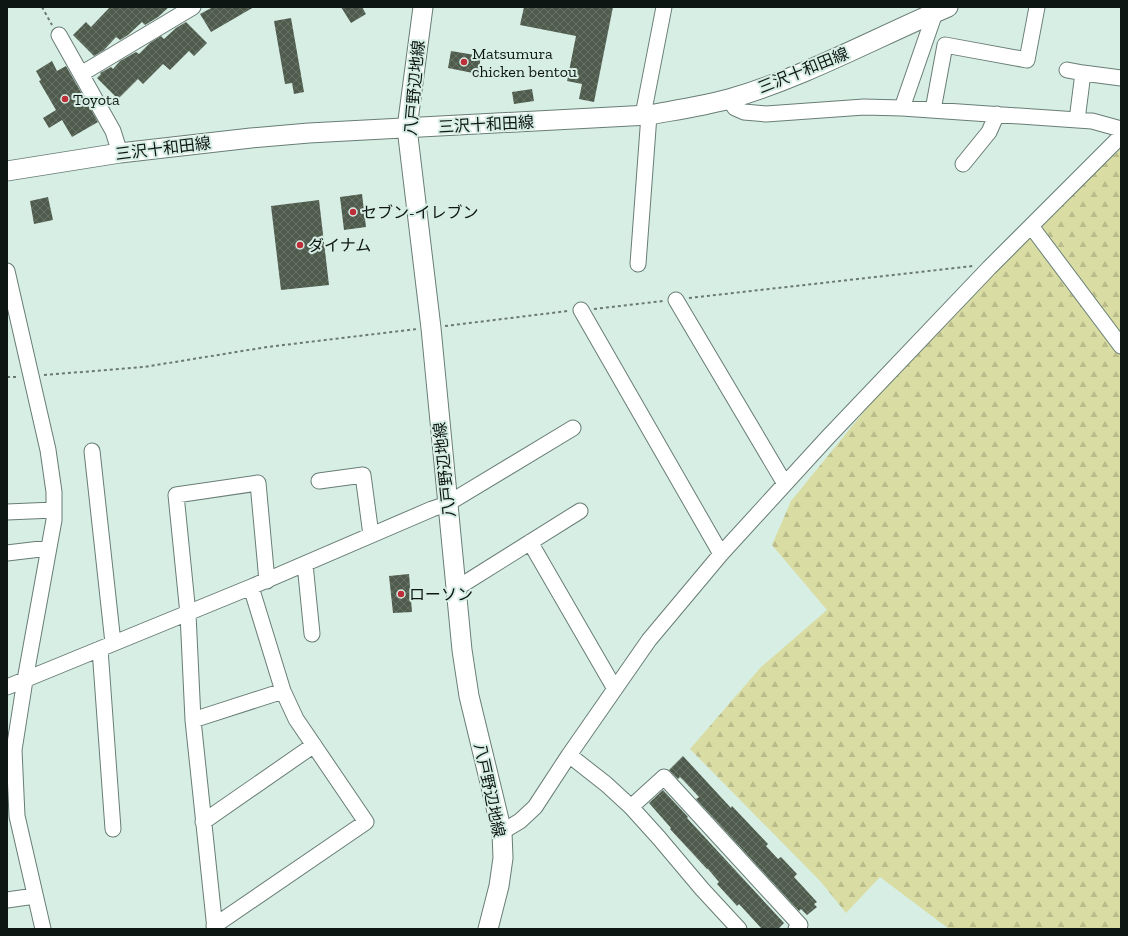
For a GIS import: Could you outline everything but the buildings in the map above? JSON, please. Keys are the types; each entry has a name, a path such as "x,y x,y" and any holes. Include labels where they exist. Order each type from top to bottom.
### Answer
{"main road":[{"name":"八戸野辺地線","path":"422,7 407,128 431,328 462,650 469,696 502,832 503,858 499,886 488,929"},
{"name":"三沢十和田線","path":"7,171 120,153 251,138 646,115 729,99 775,84 940,9"}],"street":[{"path":"81,74 194,7"},
{"path":"638,264 646,115 664,7"},
{"path":"933,110 945,45 1027,60 1037,7"},
{"path":"902,108 940,9"},
{"path":"59,35 113,131 120,153"},
{"path":"1067,70 1121,78"},
{"path":"1077,120 1083,73"},
{"path":"729,99 735,108 744,112 766,114 864,107 902,108 1092,121 1121,129"},
{"path":"963,164 989,132 997,114"},
{"path":"502,832 520,820 535,807 569,755 649,640 721,554 828,437 994,263 1121,136"},
{"path":"1031,226 1121,346"},
{"path":"7,271 48,450 54,492 54,520 14,750 12,815 43,929"},
{"path":"676,300 786,484"},
{"path":"581,310 721,554"},
{"path":"7,687 188,614 371,535 448,504 573,428"},
{"path":"92,451 106,646 113,828"},
{"path":"320,481 364,475 371,535"},
{"path":"251,587 283,691 296,719 366,822 215,927 193,720 188,614 176,494 258,483 267,581"},
{"path":"7,512 54,510"},
{"path":"457,588 580,511"},
{"path":"530,542 615,689"},
{"path":"7,553 49,548"},
{"path":"305,564 312,634"},
{"path":"193,720 283,691"},
{"path":"204,822 314,745"},
{"path":"569,755 606,784 631,807 739,929"},
{"path":"631,807 664,777 800,925 796,929"},
{"path":"7,900 35,896"}],"path":[{"path":"42,7 59,35"},
{"path":"31,376 144,367 267,346 994,263"}],"green space":[{"path":"1121,149 1121,929 949,929 880,877 846,913 821,882 690,749 761,667 827,610 772,545 791,501 889,381 1059,203"}],"place":[{"name":"Matsumura chicken bentou","path":"464,62"},
{"name":"Toyota","path":"65,99"},
{"name":"セブン-イレブン","path":"353,212"},
{"name":"ダイナム","path":"300,245"},
{"name":"ローソン","path":"401,594"}]}
